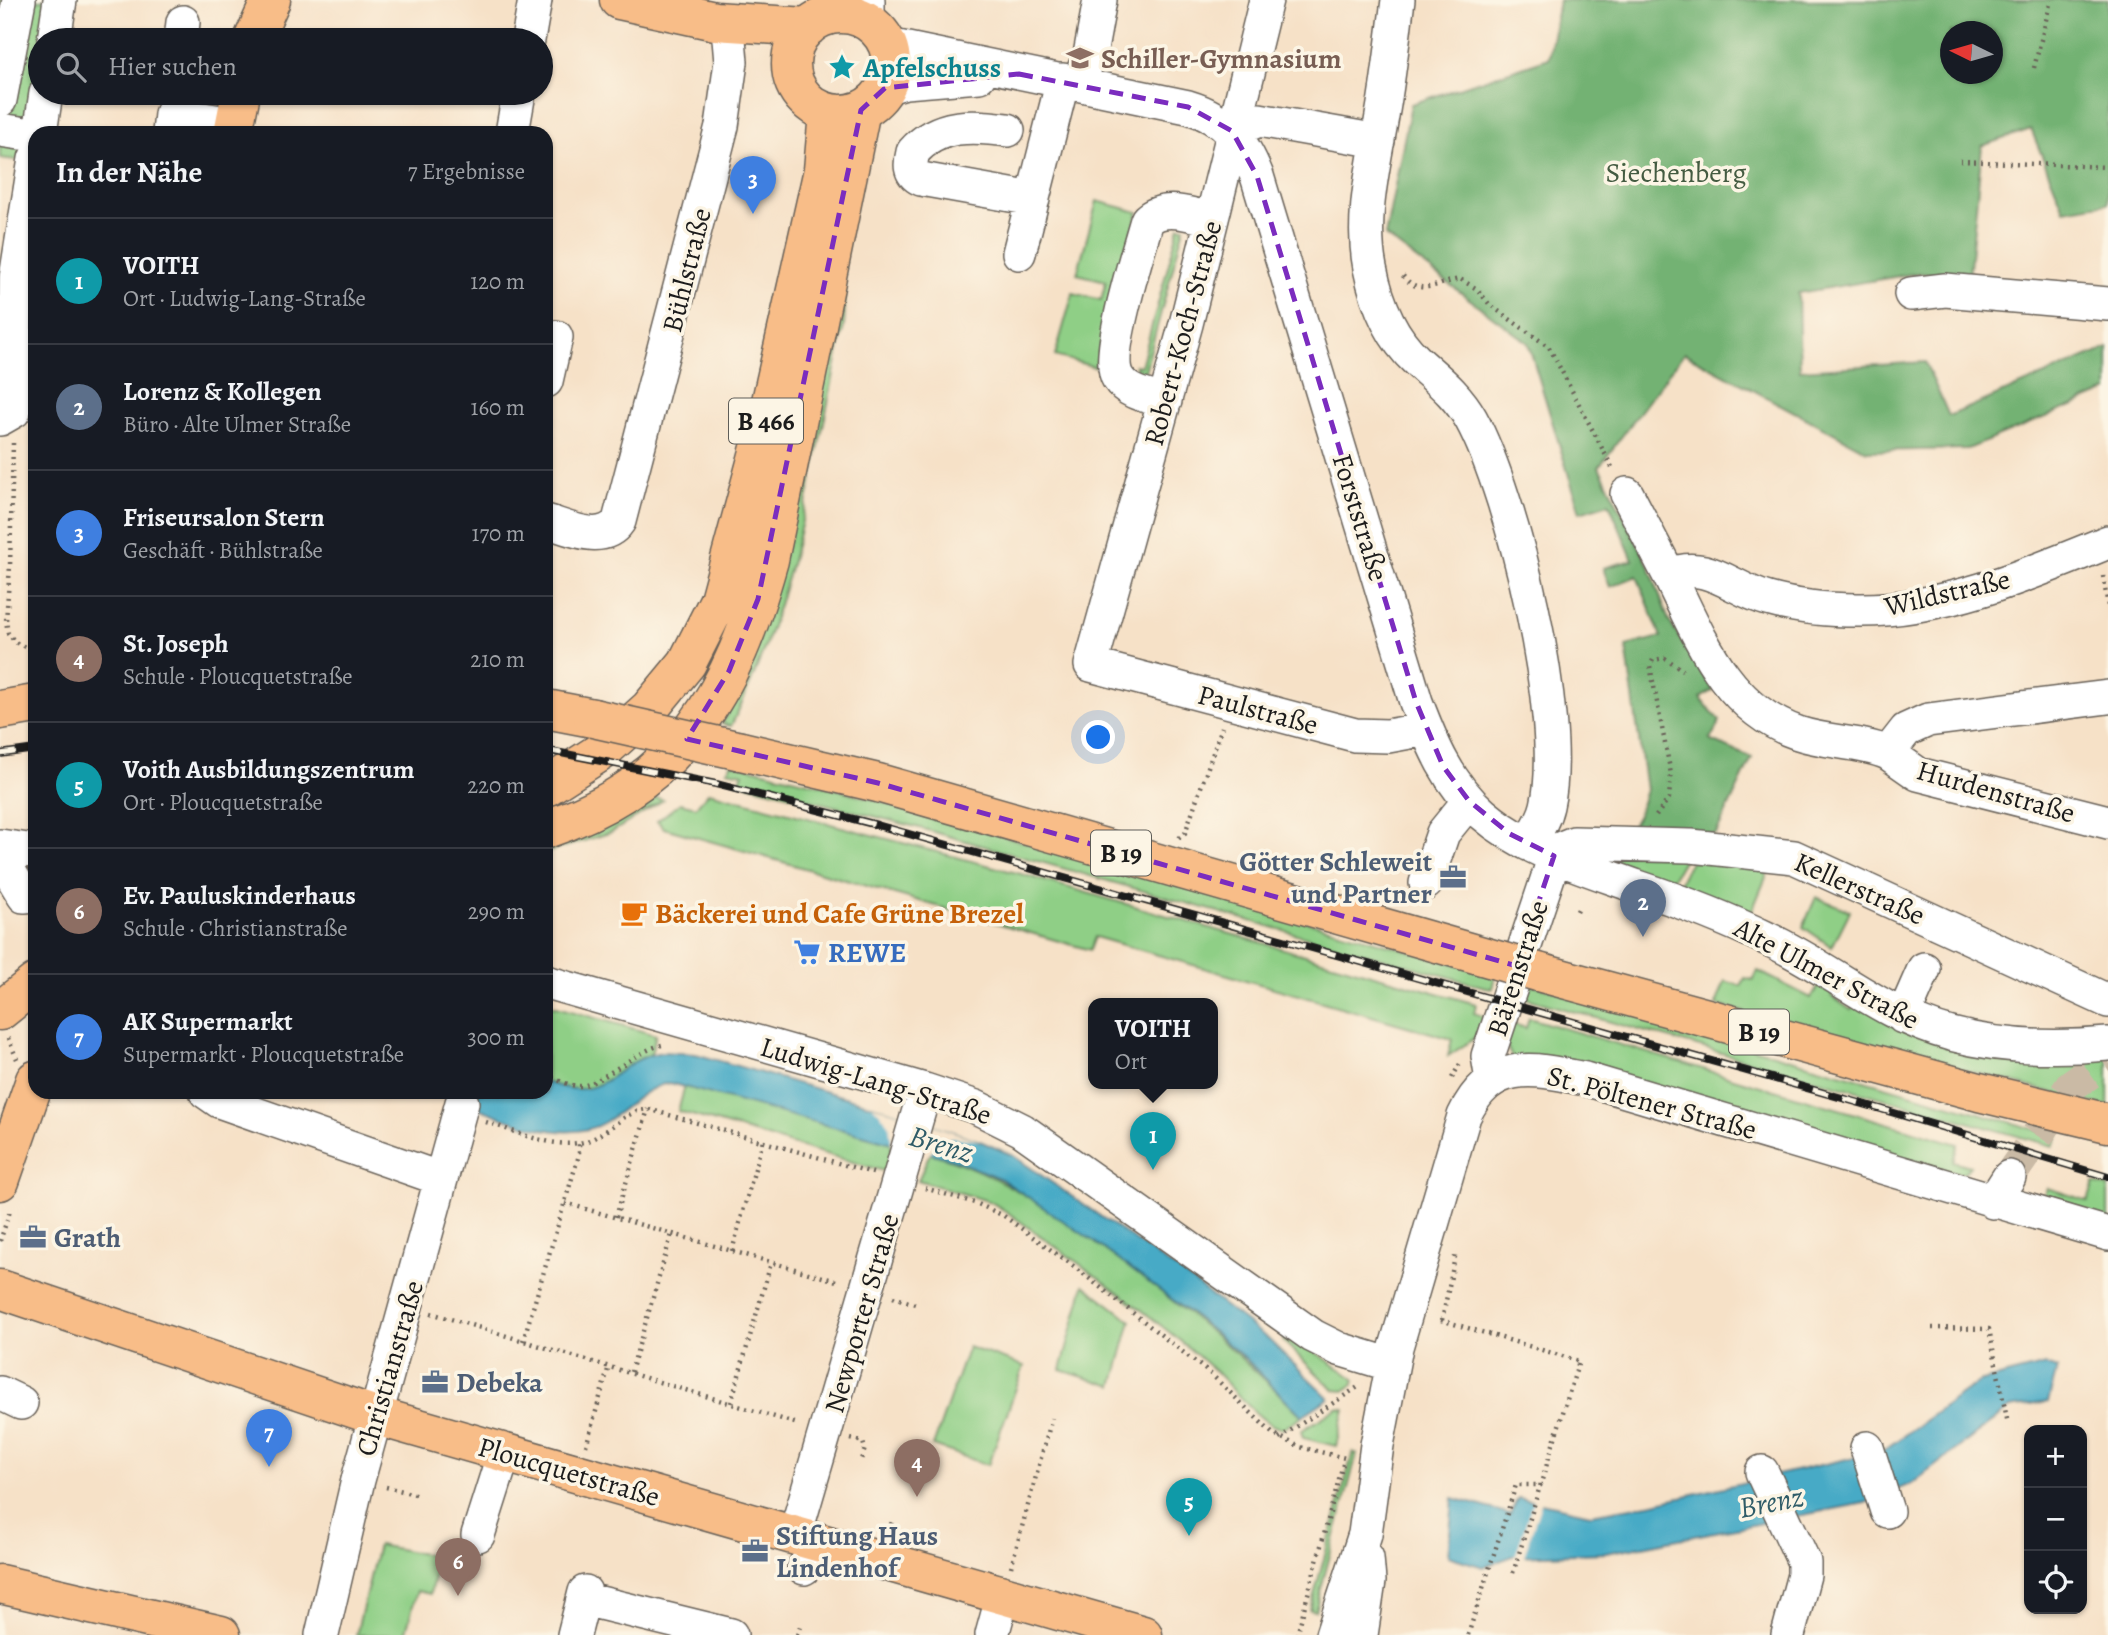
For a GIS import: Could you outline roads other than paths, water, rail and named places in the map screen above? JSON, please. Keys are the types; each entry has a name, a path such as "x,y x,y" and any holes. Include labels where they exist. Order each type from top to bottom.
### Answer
{"main road":[{"path":"258,28 271,0"},
{"path":"619,0 791,62"},
{"path":"725,37 826,14 844,14 875,22"},
{"path":"826,14 799,37 791,62 793,79 801,94 813,105 858,104"},
{"name":"B 466","path":"553,782 602,751 649,709 687,663 719,600 760,451 828,138 890,67 875,22"},
{"name":"B 466","path":"553,826 593,811 621,796 674,753 713,702 739,649 769,559 858,104"},
{"path":"0,710 28,705"},
{"name":"B 19","path":"553,710 878,783 1538,972 1979,1092 2108,1123"},
{"path":"3,1022 28,992"},
{"path":"0,1181 28,1083"},
{"name":"Ploucquetstraße","path":"0,1289 376,1416 578,1474 806,1548 1003,1595 1143,1635"},
{"path":"0,1584 221,1635"}],"street":[{"path":"0,100 19,0"},
{"path":"56,28 60,0"},
{"path":"530,28 535,0"},
{"path":"1019,253 1033,199 1071,82 1090,55 1100,0"},
{"name":"Robert-Koch-Straße","path":"1091,665 1165,401 1266,0"},
{"name":"Bärenstraße","path":"1398,0 1366,215 1370,267 1382,311 1403,345 1448,387 1472,421 1493,467 1530,598 1542,662 1550,757 1547,807 1541,850 1491,1045 1488,1064 1492,1080"},
{"path":"875,22 1020,74 1071,82 1204,111 1219,118 1232,131 1259,120 1378,141"},
{"name":"Bühlstraße","path":"553,523 589,533 601,533 614,529 622,508 722,126 725,37"},
{"path":"858,104 923,80 1020,74"},
{"path":"30,126 40,105"},
{"path":"513,126 517,105"},
{"path":"171,113 236,117"},
{"path":"1008,131 981,126 940,131 914,152 911,166 915,176 921,179 1033,199"},
{"name":"Forststraße","path":"1232,131 1257,176 1426,729 1443,766 1469,801 1497,825 1541,850"},
{"path":"7,415 8,290 24,139"},
{"path":"1165,401 1133,392 1117,377 1113,354 1147,220 1161,211 1212,219"},
{"path":"1911,294 1945,290 2108,304"},
{"path":"553,350 556,337"},
{"path":"1627,494 1669,575"},
{"name":"Wildstraße","path":"1669,575 1685,568 1699,569 1766,598 1859,610 1940,600 2051,565 2108,542"},
{"name":"Hurdenstraße","path":"1669,575 1721,674 1735,693 1755,711 1801,734 1875,747 1918,774 2108,822"},
{"name":"Paulstraße","path":"1091,665 1355,735 1388,736 1426,729"},
{"path":"1888,753 1906,730 1928,720 2108,697"},
{"path":"1426,883 1443,833 1469,801"},
{"name":"Kellerstraße","path":"1541,850 1574,843 1646,844 1794,857 2068,998 2108,1001"},
{"path":"0,846 28,849"},
{"name":"Alte Ulmer Straße","path":"1541,850 1582,892 1763,936 1807,958 1903,1017 1949,1033 2011,1046 2048,1048 2108,1044"},
{"path":"0,856 24,896 28,896"},
{"path":"1903,1017 1924,969"},
{"name":"Ludwig-Lang-Straße","path":"553,984 921,1105 976,1107 1013,1124 1313,1336 1339,1349 1392,1365"},
{"name":"St. Pöltener Straße","path":"1492,1080 1523,1070 1585,1079 2001,1189 2108,1234"},
{"path":"1332,1635 1365,1534 1392,1365 1407,1312 1464,1116 1472,1099 1492,1080"},
{"path":"216,1099 441,1179"},
{"name":"Christianstraße","path":"322,1635 343,1538 462,1103"},
{"name":"Newporter Straße","path":"806,1548 827,1432 921,1105"},
{"path":"1867,1448 1887,1511"},
{"path":"478,1535 504,1452"},
{"path":"1762,1472 1804,1562 1804,1575 1788,1635"},
{"path":"1361,1635 1368,1581 1365,1534"},
{"path":"992,1635 1003,1595"},
{"path":"575,1635 586,1596 731,1635"}],"water":[{"name":"Brenz","path":"662,1052 696,1054 872,1105 980,1141 1012,1155 1179,1271 1268,1339 1329,1398 1302,1416 1248,1361 1198,1319 1093,1241 1001,1179 955,1160 670,1083 644,1093 605,1122 587,1129 566,1132 522,1124 456,1099 553,1099 553,1084 583,1089 596,1086 644,1057"},
{"name":"Brenz","path":"2045,1365 2057,1369 2048,1402 2010,1408 1913,1483 1865,1503 1606,1553 1513,1556 1483,1567 1448,1556 1453,1498 1510,1514 1518,1498 1591,1514 1654,1503 1882,1451 1979,1382"}],"tunnel":[{"path":"2009,1177 2072,1085 2108,1060"}],"railway":[{"path":"0,754 28,750"},
{"path":"553,751 716,784 877,825 1881,1109 2108,1177"}],"place":[{"name":"Schiller-Gymnasium","path":"1080,58"},
{"name":"Apfelschuss","path":"842,67"},
{"name":"Friseursalon Stern","path":"753,214"},
{"name":"Götter Schleweit und Partner","path":"1453,877"},
{"name":"Bäckerei und Cafe Grüne Brezel","path":"634,913"},
{"name":"Lorenz & Kollegen","path":"1643,937"},
{"name":"REWE","path":"807,952"},
{"name":"VOITH","path":"1153,1170"},
{"name":"Grath","path":"33,1237"},
{"name":"Debeka","path":"435,1382"},
{"name":"AK Supermarkt","path":"269,1467"},
{"name":"St. Joseph","path":"917,1497"},
{"name":"Voith Ausbildungszentrum","path":"1189,1536"},
{"name":"Stiftung Haus Lindenhof","path":"755,1551"},
{"name":"Ev. Pauluskinderhaus","path":"458,1596"}],"park label":[{"name":"Siechenberg","path":"1676,172"}]}
